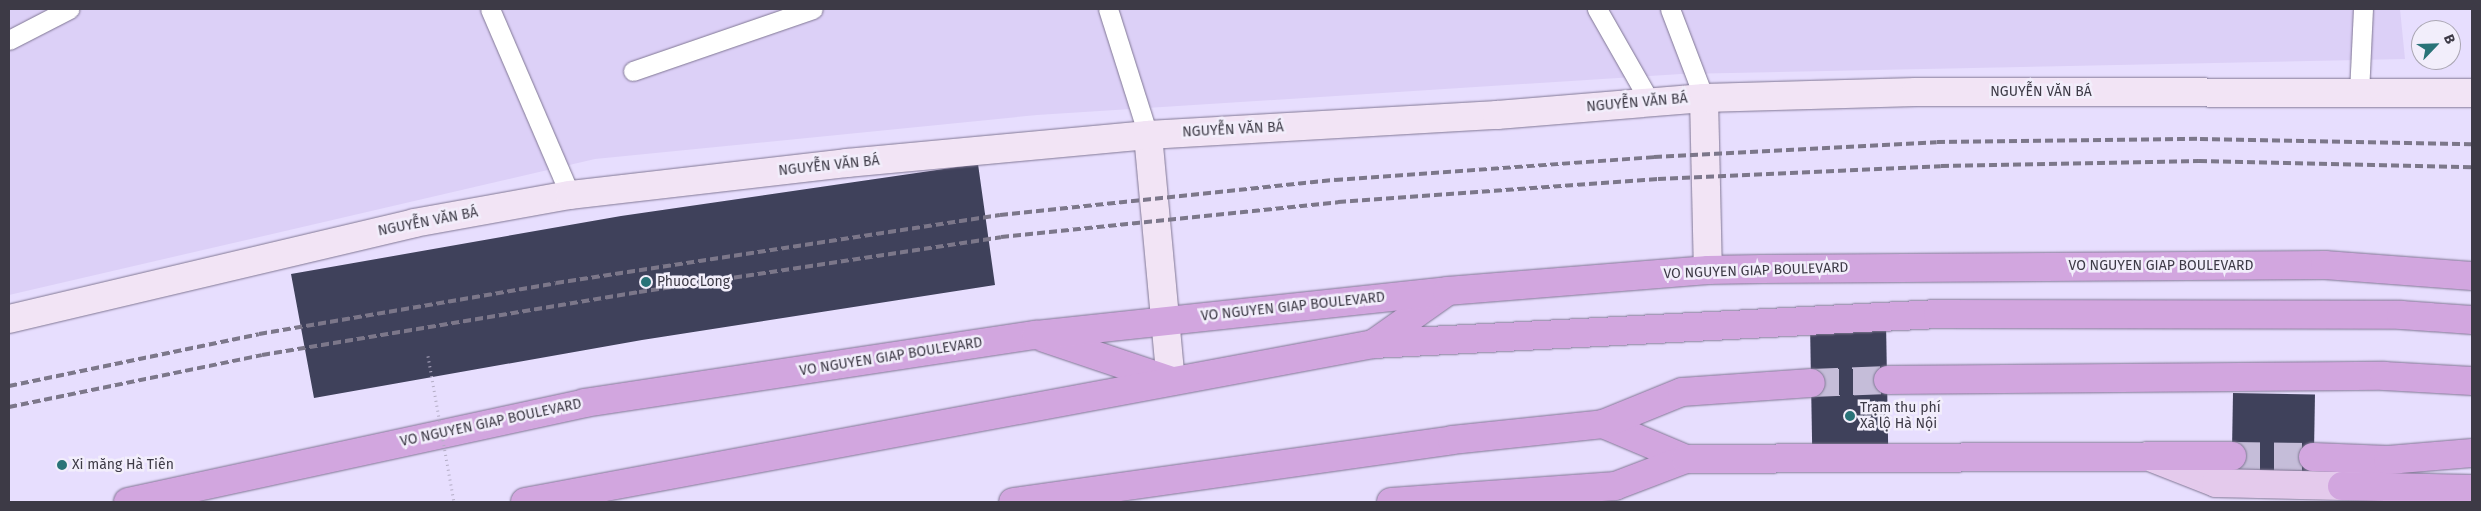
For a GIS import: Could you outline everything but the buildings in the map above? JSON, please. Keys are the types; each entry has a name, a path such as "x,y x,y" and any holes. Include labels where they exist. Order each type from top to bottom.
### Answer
{"highway":[{"name":"VO NGUYEN GIAP BOULEVARD","path":"128,502 584,403 1036,335 1447,291 1708,270 2325,265 2472,276"},
{"path":"1373,344 1447,291"},
{"path":"525,502 1373,344 1938,314 2401,315 2472,320"},
{"path":"1036,335 1170,381"},
{"path":"1888,380 2384,376 2472,381"},
{"path":"1013,502 1452,440 1603,424 1682,392 1811,383"},
{"path":"1603,424 1686,459"},
{"path":"2314,457 2388,460 2472,453"},
{"path":"1391,502 1615,486 1686,459 2232,456"},
{"path":"2342,486 2472,489"}],"main road":[{"name":"NGUYỄN VĂN BÁ","path":"11,314 414,223 570,195 847,163 1148,135 1497,115 1704,98 1916,92 2472,94"},
{"path":"1704,98 1708,270"},
{"path":"1148,135 1170,381"},
{"path":"2148,456 2216,484 2342,486 2388,460"}],"lane":[{"path":"9,40 69,9"},
{"path":"490,9 570,195"},
{"path":"633,71 813,9"},
{"path":"1108,9 1148,135"},
{"path":"1597,9 1650,102"},
{"path":"1670,9 1704,98"},
{"path":"2359,93 2363,9"}],"path":[{"path":"428,356 454,502"}],"shaded area":[{"path":"9,9 2400,9 2405,59 1681,74 1037,115 595,159 9,295"}],"tunnel":[{"path":"1811,383 1888,380"},
{"path":"2232,456 2313,457"}],"railway":[{"path":"9,386 259,334 556,283 1000,215 1335,180 1654,157 1937,142 2200,139 2472,144"},
{"path":"9,407 262,355 639,292 1001,237 1338,202 1658,179 1941,166 2199,161 2472,167"}],"place":[{"name":"Phuoc Long","path":"646,282"},
{"name":"Trạm thu phí Xa lộ Hà Nội","path":"1850,416"},
{"name":"Xi măng Hà Tiên","path":"62,465"}]}
